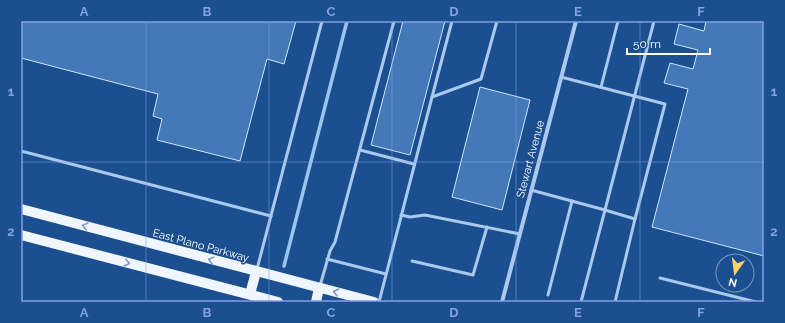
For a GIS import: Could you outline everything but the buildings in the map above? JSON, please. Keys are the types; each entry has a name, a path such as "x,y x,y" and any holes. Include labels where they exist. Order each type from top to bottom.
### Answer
{"main road":[{"name":"East Plano Parkway","path":"21,209 374,302"},
{"path":"21,235 278,302"},
{"path":"250,294 256,272"},
{"path":"316,302 319,288"}],"street":[{"name":"Stewart Avenue","path":"502,302 576,21"}],"lane":[{"path":"256,272 322,21"},
{"path":"319,288 327,259 335,242 394,21"},
{"path":"379,302 452,21"},
{"path":"432,97 482,79 497,21"},
{"path":"601,87 618,21"},
{"path":"581,302 654,21"},
{"path":"561,77 665,104 615,302"},
{"path":"360,150 414,164"},
{"path":"21,151 271,216"},
{"path":"531,190 635,218"},
{"path":"548,295 572,201"},
{"path":"401,215 410,217 425,215 520,234"},
{"path":"412,261 473,276 486,227"},
{"path":"327,259 386,274"},
{"path":"660,278 756,302"}],"waterway":[{"path":"284,266 347,21"}]}
